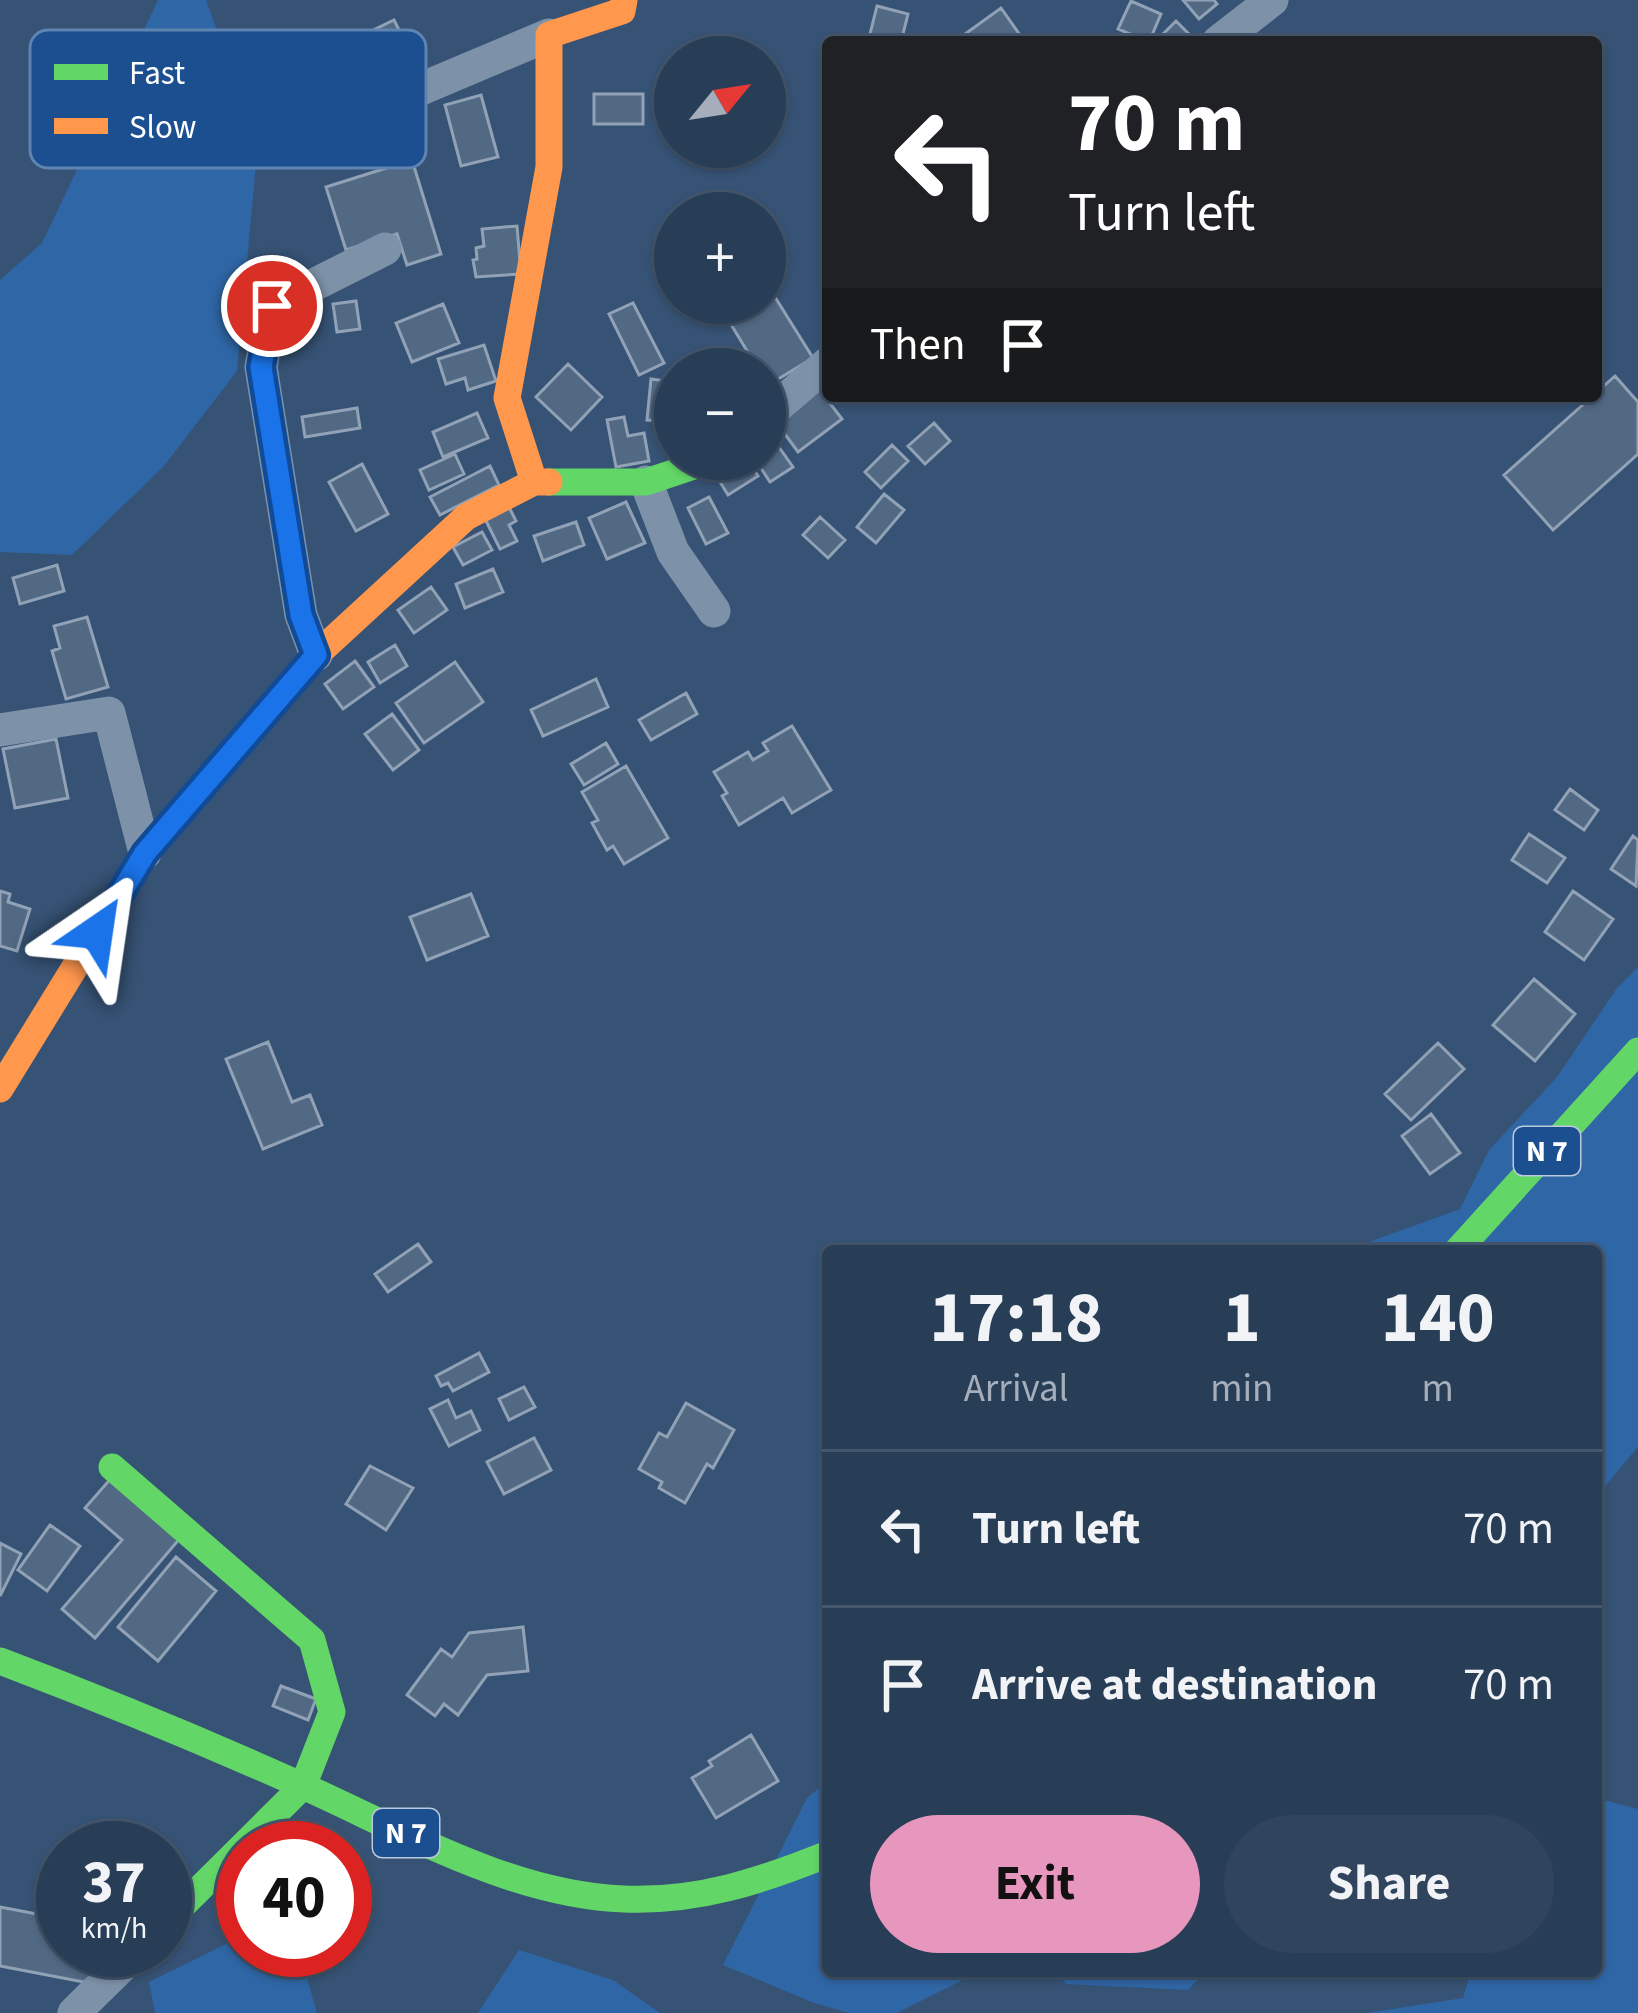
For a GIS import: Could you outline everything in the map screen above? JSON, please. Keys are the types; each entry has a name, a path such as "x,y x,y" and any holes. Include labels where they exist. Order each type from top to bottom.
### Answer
{"street":[{"path":"426,87 549,35 622,11 624,0"},
{"path":"1226,36 1272,0"},
{"path":"533,482 507,398 549,166 549,35"},
{"path":"316,655 301,615 261,367 272,306 385,249"},
{"path":"786,399 822,368"},
{"path":"0,1089 145,853 316,655 466,518 533,482 654,479"},
{"path":"646,482 673,552 714,611"},
{"path":"0,730 109,713 145,853"},
{"name":"N 7","path":"1462,1245 1638,1051"},
{"path":"112,1467 312,1640 332,1712 303,1786 192,1896"},
{"name":"N 7","path":"0,1660 303,1786 490,1871 575,1895 656,1902 724,1893 822,1857"},
{"path":"74,2013 110,1977"}],"shaded area":[{"path":"158,0 206,0 217,30 144,30"},
{"path":"78,168 256,168 237,371 164,466 72,555 0,552 0,280 42,243"},
{"path":"1638,967 1638,1447 1602,1490 1602,1245 1361,1245 1460,1209 1489,1150 1557,1077 1617,988"},
{"path":"822,1786 822,1977 963,1977 961,1981 897,2013 849,2013 723,1965 807,1798"},
{"path":"1602,1800 1638,1809 1638,2013 1367,2013 1463,1998 1469,1977 1602,1977"},
{"path":"216,1949 216,1977 307,1977 317,2013 155,2013 149,1982 159,1977 192,1977 192,1961"},
{"path":"519,1950 613,1980 660,2013 478,2013"},
{"path":"1060,1977 1200,1977 1188,1990 1066,1984"}],"building":[{"path":"1183,0 1214,0 1217,4 1199,19"},
{"path":"1131,1 1161,14 1152,36 1118,29"},
{"path":"877,6 908,14 902,36 870,36"},
{"path":"1001,8 1021,36 962,36"},
{"path":"394,20 399,30 373,30"},
{"path":"1176,21 1190,35 1189,36 1161,36"},
{"path":"594,94 643,94 643,124 594,124"},
{"path":"481,95 498,157 461,166 445,105"},
{"path":"387,168 414,168 441,254 407,265 397,234 346,250 326,187"},
{"path":"517,226 521,274 476,277 473,260 477,259 476,248 484,246 482,229"},
{"path":"356,301 360,329 337,332 333,304"},
{"path":"633,303 656,348 654,368 639,375 609,314"},
{"path":"443,304 459,343 412,362 396,323"},
{"path":"786,315 813,358 786,374 786,348 745,348 731,324 786,324"},
{"path":"484,345 496,381 468,390 465,378 446,384 438,359"},
{"path":"568,364 602,397 571,430 536,397"},
{"path":"1615,376 1638,402 1638,454 1553,530 1504,475 1586,402 1602,402 1602,388"},
{"path":"651,379 654,420 647,420"},
{"path":"819,389 822,402 829,402 842,419 798,452 786,436 786,414"},
{"path":"357,408 360,428 305,437 302,417"},
{"path":"477,413 488,438 443,457 433,432"},
{"path":"624,417 628,436 644,433 649,461 616,467 607,420"},
{"path":"934,423 950,441 925,464 908,446"},
{"path":"892,445 908,461 881,488 865,472"},
{"path":"455,454 464,474 429,490 420,470"},
{"path":"362,464 388,514 356,531 329,482"},
{"path":"490,466 499,485 440,515 430,497"},
{"path":"719,480 752,480 728,495"},
{"path":"884,494 904,510 876,543 857,527"},
{"path":"709,497 728,533 706,544 688,508"},
{"path":"626,502 645,543 607,559 589,518"},
{"path":"508,505 516,521 509,525 517,541 500,549 484,517"},
{"path":"820,517 845,540 828,558 803,535"},
{"path":"576,522 584,545 543,561 534,536"},
{"path":"482,532 492,550 463,565 453,547"},
{"path":"57,565 64,591 20,604 13,578"},
{"path":"493,569 503,592 465,608 456,584"},
{"path":"431,587 447,610 414,633 398,610"},
{"path":"87,617 108,687 66,699 52,651 60,648 54,626"},
{"path":"395,645 407,666 380,683 368,662"},
{"path":"355,661 374,687 343,709 325,684"},
{"path":"455,662 483,702 424,743 396,703"},
{"path":"596,679 608,707 543,736 531,710"},
{"path":"686,693 697,714 651,740 639,720"},
{"path":"392,714 419,750 393,770 365,734"},
{"path":"792,726 831,790 792,813 783,798 739,825 714,772 748,752 753,760 768,751 763,743"},
{"path":"56,739 68,798 15,808 3,749"},
{"path":"606,743 618,764 584,785 571,764"},
{"path":"626,766 668,838 624,864 613,846 607,850 592,823 598,820 582,792"},
{"path":"1570,789 1598,810 1584,830 1555,810"},
{"path":"1529,834 1565,858 1547,883 1512,860"},
{"path":"1633,836 1638,840 1636,886 1611,869"},
{"path":"0,891 10,894 8,902 30,909 17,951 0,946"},
{"path":"1573,891 1613,919 1584,960 1545,932"},
{"path":"471,894 488,936 427,960 410,917"},
{"path":"1534,979 1575,1014 1535,1061 1493,1025"},
{"path":"268,1042 292,1102 310,1095 322,1125 263,1149 226,1059"},
{"path":"1438,1043 1464,1069 1411,1120 1385,1094"},
{"path":"1431,1114 1460,1153 1430,1174 1402,1136"},
{"path":"418,1244 431,1262 388,1292 375,1274"},
{"path":"479,1353 489,1372 453,1391 448,1383 441,1386 436,1376"},
{"path":"524,1387 535,1407 509,1420 499,1399"},
{"path":"448,1400 456,1418 471,1411 480,1430 449,1446 430,1409"},
{"path":"686,1403 734,1430 713,1468 707,1464 685,1503 639,1469 659,1433 667,1437"},
{"path":"534,1438 551,1470 504,1494 487,1462"},
{"path":"370,1466 413,1488 386,1530 346,1504"},
{"path":"113,1476 182,1536 95,1638 62,1609 122,1540 85,1508"},
{"path":"50,1525 80,1546 47,1591 18,1570"},
{"path":"0,1543 21,1554 0,1596"},
{"path":"176,1557 216,1591 158,1661 118,1627"},
{"path":"523,1627 528,1671 487,1675 458,1715 444,1704 435,1716 407,1695 441,1649 452,1657 469,1633"},
{"path":"281,1686 316,1699 308,1720 273,1706"},
{"path":"751,1735 778,1781 716,1818 692,1778 712,1766 709,1761"},
{"path":"0,1907 36,1914 36,1973 0,1966"},
{"path":"57,1977 95,1977 94,1984"}],"traffic: fast":[{"path":"549,482 654,479"},
{"path":"1462,1245 1638,1051"},
{"path":"112,1467 312,1640 332,1712 303,1786 192,1896"},
{"path":"0,1661 230,1754 460,1858 541,1886 624,1899 678,1897 754,1881 822,1856"}],"traffic: slow":[{"path":"534,482 507,398 549,167 549,35 622,11 624,0"},
{"path":"0,1089 145,853 316,655 466,517 534,482 549,482"}],"route":[{"path":"97,932 145,853 316,655 301,615 261,367 272,306"}]}
